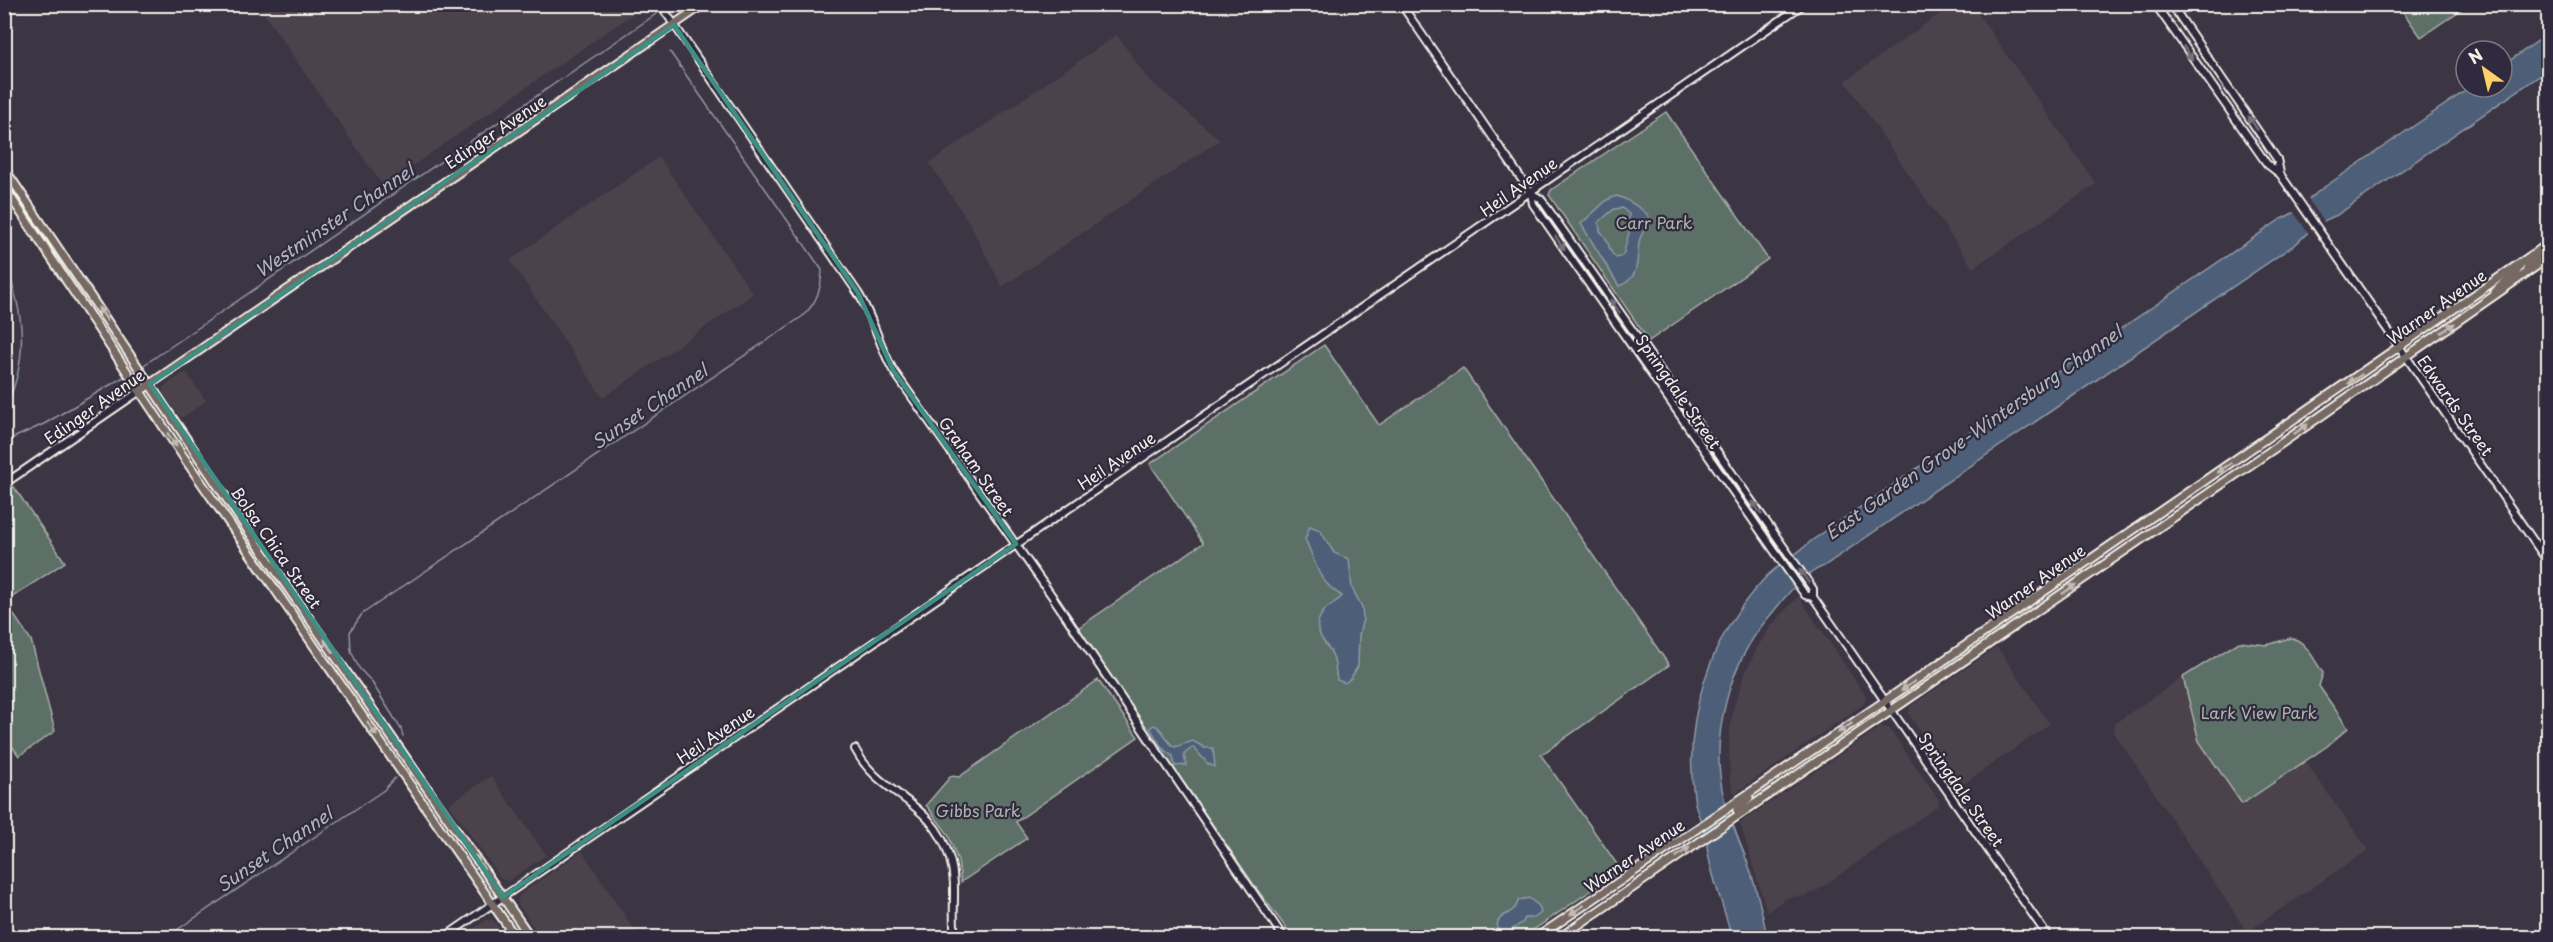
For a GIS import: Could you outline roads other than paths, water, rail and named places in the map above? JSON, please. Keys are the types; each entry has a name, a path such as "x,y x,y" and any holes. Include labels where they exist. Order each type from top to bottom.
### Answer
{"main road":[{"name":"Graham Street","path":"660,4 865,303 880,347 893,370 1016,544 1284,938"},
{"name":"Edinger Avenue","path":"4,484 704,4"},
{"name":"Springdale Street","path":"1401,4 1531,193 1533,204 1805,594 1813,597 2049,938"},
{"name":"Heil Avenue","path":"443,938 1804,4"},
{"name":"Edwards Street","path":"2155,4 2267,164 2280,174 2548,562"},
{"name":"Edwards Street","path":"2171,4 2277,159 2280,174"},
{"name":"Bolsa Chica Street","path":"4,168 197,455 531,938"},
{"name":"Bolsa Chica Street","path":"4,188 187,462 516,938"},
{"name":"Springdale Street","path":"1531,193 1541,199 1813,589 1813,597"},
{"name":"Warner Avenue","path":"1536,938 1886,701 2548,244"},
{"path":"2526,273 2528,265 2548,251"},
{"name":"Warner Avenue","path":"1559,938 2548,258"},
{"path":"2490,298 2499,286 2517,274 2520,264"},
{"path":"187,462 197,455"},
{"path":"1948,670 1946,665 1969,649 1976,639"},
{"path":"855,748 863,763 886,787 910,801 925,814 945,846 954,879 955,938"},
{"path":"1776,775 1782,784"},
{"path":"1731,820 1738,809 1747,802 1749,798 1747,795"}],"water":[{"path":"2548,34 2548,70 2514,93 2514,58"},
{"name":"East Garden Grove-Wintersburg Channel","path":"2454,99 2506,99 2337,215 2316,226 2297,243 1815,570 1793,588 1754,636 1743,657 1733,679 1721,727 1720,775 1724,798 1752,876 1767,937 1731,937 1695,801 1692,767 1693,738 1697,708 1715,652 1746,601 1765,578 1811,541 2293,213 2320,190"},
{"path":"1616,196 1624,199 1647,214 1649,218 1648,227 1642,233 1639,241 1634,274 1619,286 1581,224 1607,200","holes":["1622,208 1629,214 1629,233 1623,255 1617,258 1611,252 1606,238 1600,231 1599,222 1614,209"]},
{"path":"1310,526 1320,530 1334,553 1349,559 1352,588 1362,607 1363,619 1359,635 1358,666 1345,683 1337,680 1333,655 1318,628 1324,611 1342,596 1327,584 1318,571 1305,539"},
{"path":"1154,725 1161,729 1175,747 1193,741 1205,748 1213,748 1215,767 1208,764 1193,747 1184,754 1186,765 1175,766 1173,756 1162,748 1150,728"},
{"path":"1529,898 1539,906 1541,913 1534,918 1525,918 1523,922 1508,932 1498,930 1499,919 1514,909 1519,900"}],"waterway":[{"name":"Westminster Channel","path":"141,367 662,10"},
{"name":"Sunset Channel","path":"403,736 371,681 359,668 351,651 350,632 362,614 803,316 812,306 817,295 822,270 670,52"},
{"path":"4,263 16,299 21,336 18,374 4,410"},
{"name":"Westminster Channel","path":"4,442 44,424 127,375"},
{"name":"Sunset Channel","path":"165,938 384,790 395,778"}],"park label":[{"name":"Carr Park","path":"1654,222"},
{"name":"Lark View Park","path":"2259,712"},
{"name":"Gibbs Park","path":"978,810"}]}
